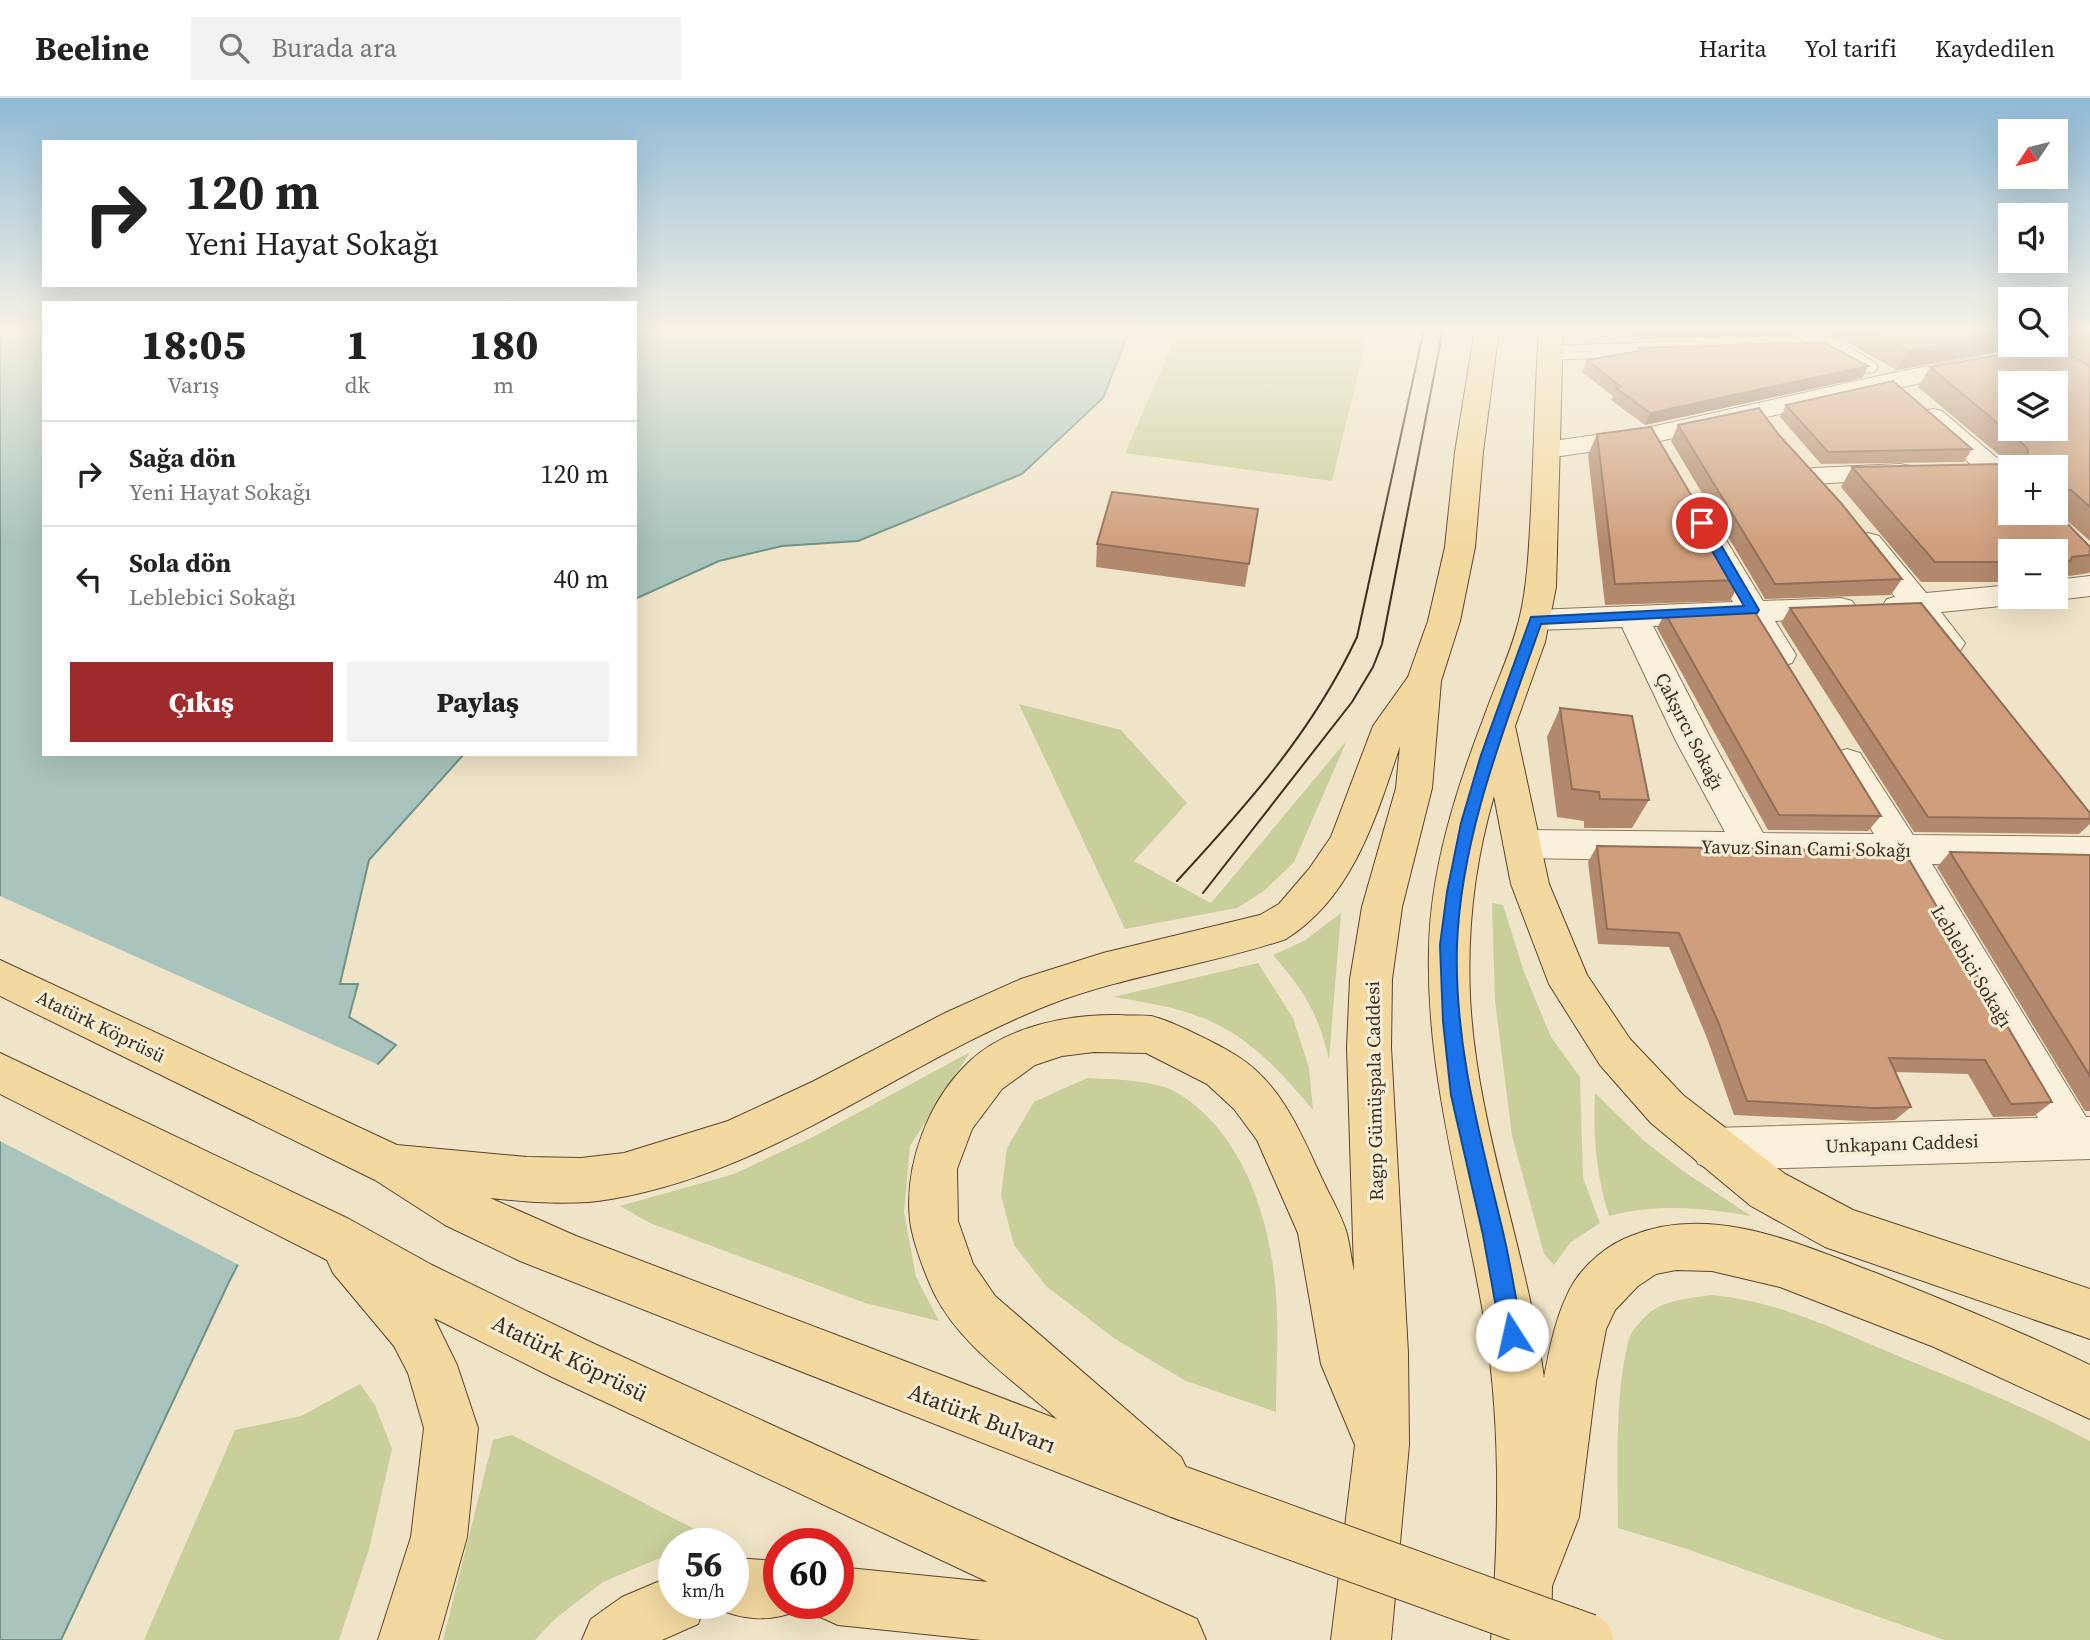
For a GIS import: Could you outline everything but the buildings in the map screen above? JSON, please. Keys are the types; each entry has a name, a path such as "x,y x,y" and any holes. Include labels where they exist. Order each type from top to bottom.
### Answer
{"main road":[{"name":"Ragıp Gümüşpala Caddesi","path":"1361,1640 1382,1445 1382,1353 1369,1047 1371,979 1382,907 1414,788 1424,681 1444,621 1460,547 1476,401"},
{"path":"1521,1640 1524,1469 1517,1361 1493,1235 1460,1095 1452,1021 1449,945 1455,892 1469,823 1499,725 1536,620 1543,572 1549,401"},
{"path":"391,1166 571,1181 611,1177 681,1160 731,1143 784,1118 1004,1004 1071,979 1272,928 1293,915 1323,880 1348,842 1390,726 1424,681"},
{"path":"1499,725 1530,884 1570,984 1615,1052 1667,1109 1768,1190 1842,1230 2090,1314"},
{"name":"Atatürk Köprüsü","path":"0,977 391,1166"},
{"path":"1179,1492 978,1314 953,1278 934,1221 934,1169 953,1118 986,1075 1020,1052 1062,1037 1094,1034 1151,1035 1197,1055 1223,1070 1250,1095 1274,1126 1322,1232 1347,1364 1382,1445"},
{"name":"Atatürk Köprüsü","path":"0,1072 332,1236 415,1282 570,1359 1162,1634"},
{"name":"Atatürk Bulvarı","path":"391,1166 428,1192 537,1243 932,1399 1587,1640"},
{"path":"332,1236 412,1328 431,1365 450,1428 439,1537 408,1640"},
{"path":"1524,1584 1551,1519 1563,1447 1572,1357 1591,1301 1630,1259 1651,1250 1688,1245 1733,1250 1812,1273 2020,1357 2090,1393"},
{"path":"854,1598 1162,1634"},
{"path":"612,1640 643,1618 658,1611"}],"street":[{"path":"1547,450 1651,435 1775,431 1826,401"},
{"path":"1915,401 1998,473"},
{"path":"1775,431 1845,512 1965,664"},
{"path":"1651,435 1671,470"},
{"path":"1814,476 1922,472"},
{"path":"1960,472 1998,477"},
{"path":"1698,517 1794,678"},
{"path":"2068,589 2090,586"},
{"path":"1536,620 1919,606 1998,597"},
{"name":"Çakşırcı Sokağı","path":"1632,615 1694,741 1751,846"},
{"name":"Leblebici Sokağı","path":"1830,735 2082,1138"},
{"name":"Yavuz Sinan Cami Sokağı","path":"1522,844 2090,852"},
{"name":"Unkapanı Caddesi","path":"1714,1149 2082,1138"}],"green space":[{"path":"1148,401 1351,401 1332,481 1125,453"},
{"path":"1019,704 1121,730 1187,803 1134,861 1211,903 1347,740 1294,862 1264,891 1237,908 1125,929"},
{"path":"1492,903 1503,905 1524,972 1551,1037 1580,1077 1583,1178 1600,1223 1571,1242 1554,1265 1544,1254 1512,1136 1495,1001"},
{"path":"1341,913 1329,1059 1320,1028 1308,1003 1294,980 1273,955 1304,941"},
{"path":"1258,963 1293,1018 1309,1068 1313,1110 1267,1060 1227,1030 1176,1009 1113,997"},
{"path":"970,1052 910,1146 904,1212 916,1277 939,1321 865,1303 650,1223 620,1206 734,1174 815,1136"},
{"path":"1087,1078 1145,1083 1176,1092 1200,1109 1220,1130 1236,1154 1260,1209 1273,1267 1277,1324 1276,1412 1186,1381 1115,1339 1046,1286 1014,1245 1001,1195 1007,1148 1034,1102"},
{"path":"1595,1093 1643,1140 1683,1171 1751,1216 1663,1208 1609,1216 1596,1155"},
{"path":"1711,1295 1762,1304 1809,1319 1998,1397 2090,1441 2090,1640 1944,1640 1687,1549 1618,1528 1619,1408 1624,1361 1630,1336 1652,1311 1676,1301"},
{"path":"360,1384 375,1405 392,1449 369,1549 339,1640 144,1640 235,1430 301,1416"},
{"path":"512,1435 693,1528 658,1528 658,1559 603,1582 556,1618 535,1640 443,1640 493,1440"}],"water":[{"path":"0,401 42,401 42,756 462,756 369,860 340,984 358,984 349,1017 396,1045 295,1152 228,1284 61,1640 0,1640"},
{"path":"637,401 1100,401 1022,474 858,541 782,546 719,561 637,598"}],"pier":[{"path":"0,896 381,1066 298,1154 241,1266 0,1141"}],"tram line":[{"path":"1177,881 1277,766 1320,704 1357,637 1408,401"},
{"path":"1203,893 1352,702 1373,667 1382,644 1429,401"}],"route":[{"path":"1512,1335 1493,1235 1460,1095 1452,1021 1449,945 1455,892 1469,823 1488,755 1536,620 1753,610 1702,523"}]}
